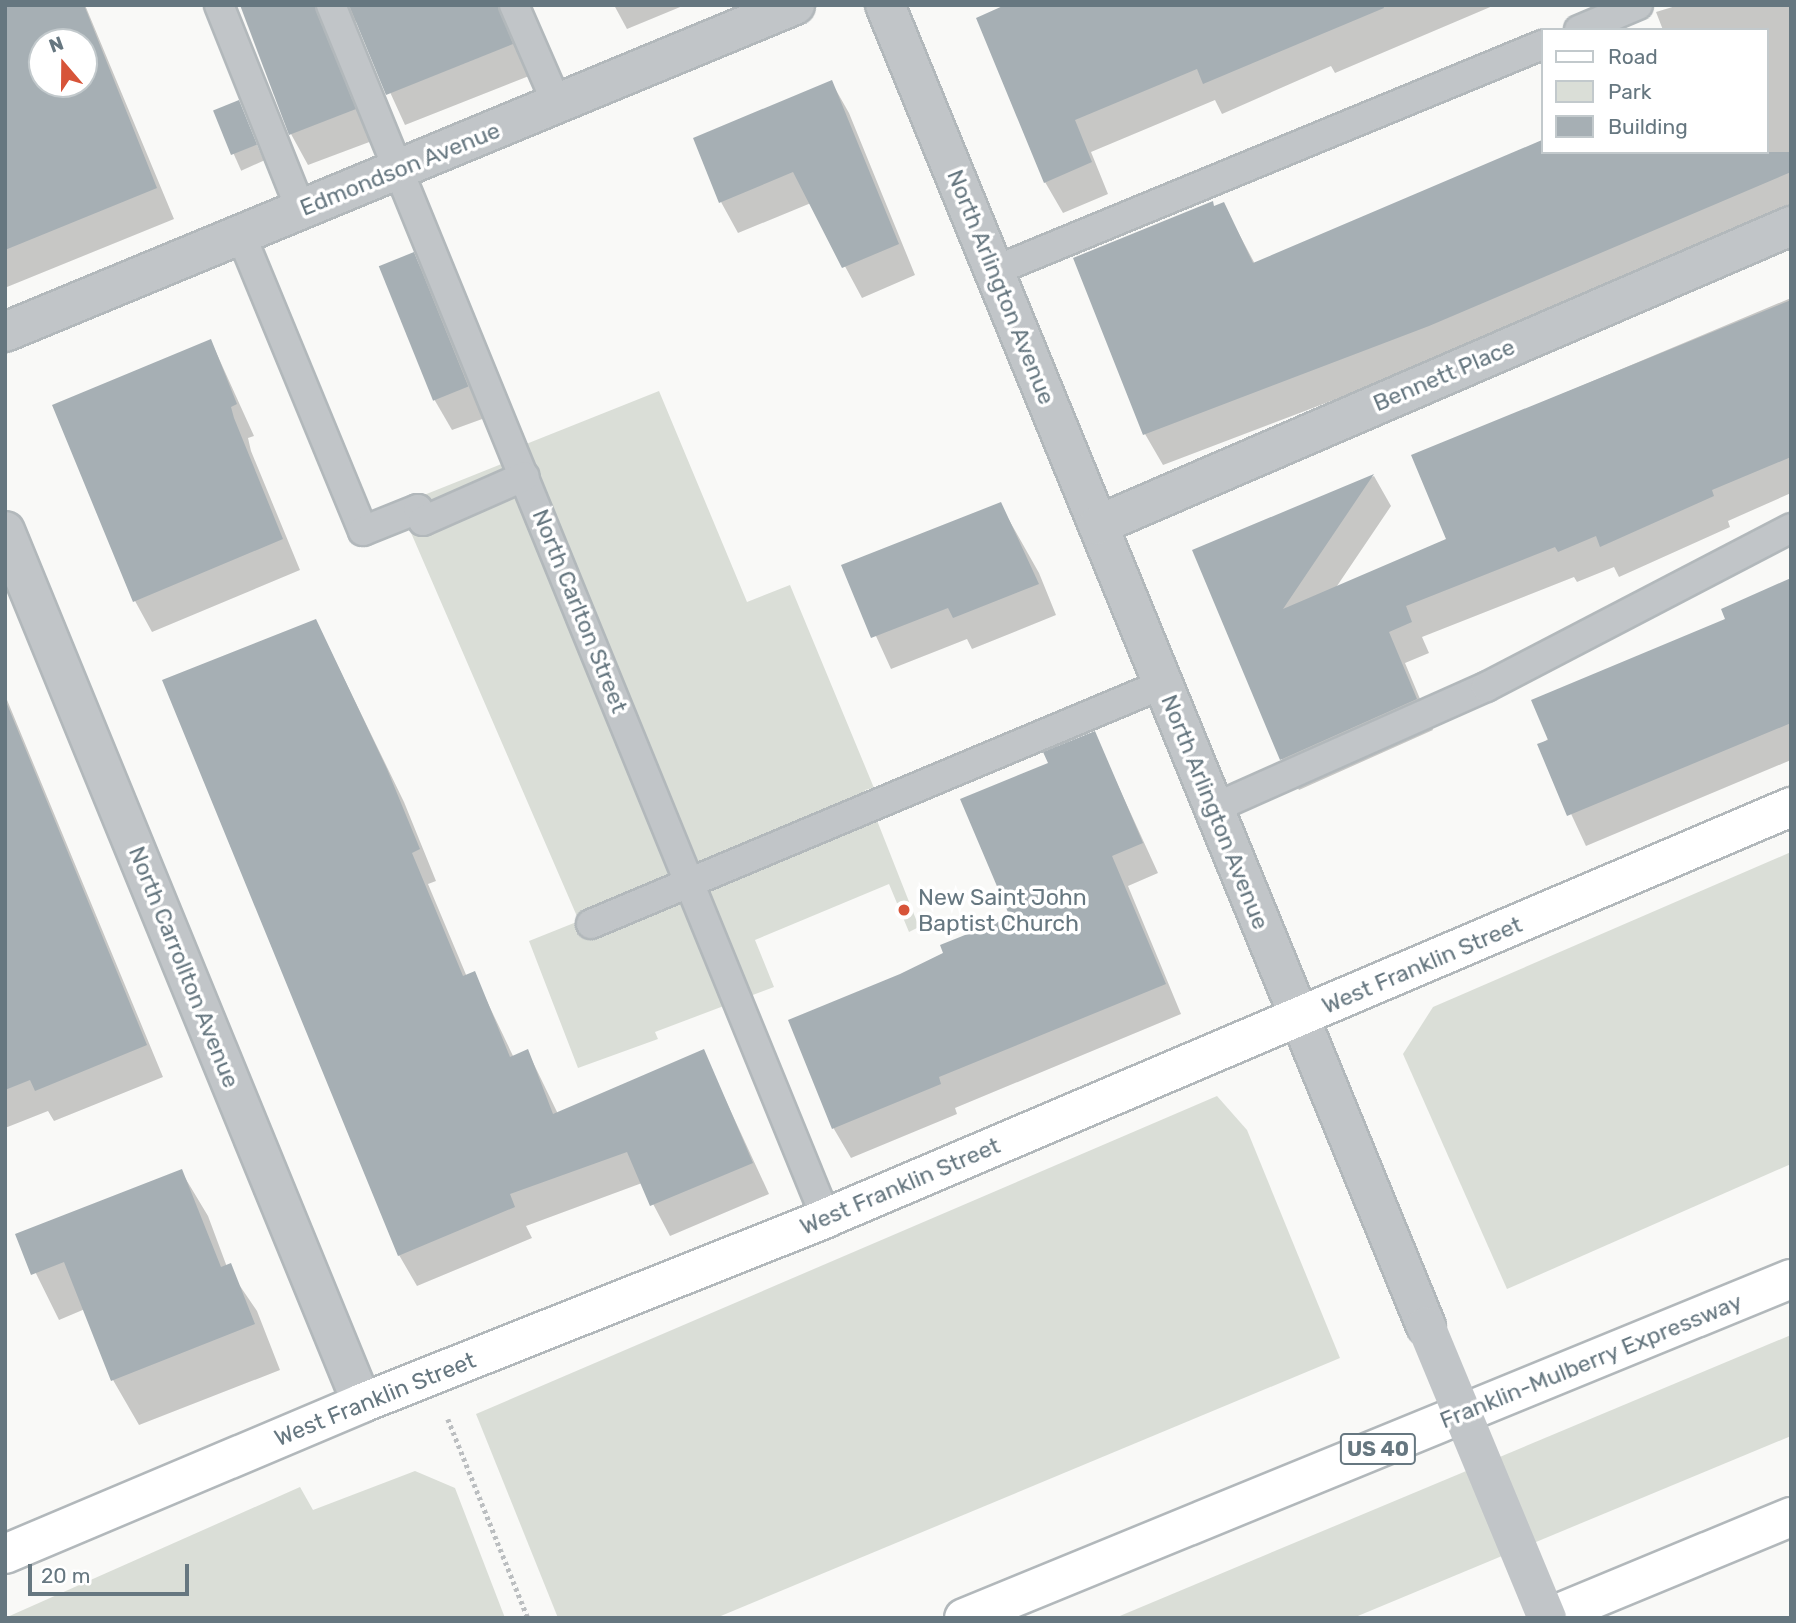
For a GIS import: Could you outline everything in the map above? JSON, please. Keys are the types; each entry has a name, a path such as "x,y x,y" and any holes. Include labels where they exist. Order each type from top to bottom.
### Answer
{"main road":[{"name":"West Franklin Street","path":"5,1553 362,1403 826,1217 1791,807"},
{"name":"Franklin-Mulberry Expressway","path":"964,1618 1791,1279"},
{"path":"1547,1618 1791,1517"}],"street":[{"name":"Edmondson Avenue","path":"5,332 795,5"},
{"name":"North Arlington Avenue","path":"885,5 1547,1618"},
{"name":"Bennett Place","path":"1098,524 1791,226"},
{"name":"North Carrollton Avenue","path":"5,531 362,1403"}],"lane":[{"path":"219,5 302,210"},
{"name":"North Carlton Street","path":"331,5 826,1217"},
{"path":"514,5 557,104"},
{"path":"1584,28 1638,5"},
{"path":"995,271 1540,46"},
{"path":"241,235 363,531 418,509 423,521 525,476"},
{"path":"1214,808 1486,687 1791,528"},
{"path":"591,924 691,885 1163,684"}],"path":[{"path":"447,1411 449,1426 528,1618"}],"green space":[{"path":"659,391 747,602 790,585 874,788 865,790 919,927 909,932 889,884 755,940 774,987 655,1032 658,1039 578,1068 529,941 579,921 399,505 504,463 501,454"},
{"path":"1791,852 1791,1164 1507,1289 1403,1054 1433,1007"},
{"path":"1217,1096 1247,1130 1340,1358 716,1618 558,1618 476,1414"},
{"path":"1791,1335 1791,1436 1353,1618 1115,1618"},
{"path":"415,1471 455,1488 505,1618 5,1618 300,1487 313,1510"}],"building":[{"path":"5,5 84,5 93,28 28,28 28,98 98,98 98,40 157,188 5,250"},
{"path":"240,5 315,5 356,109 289,135"},
{"path":"349,5 498,5 513,44 386,95"},
{"path":"1005,5 1383,5 1384,8 1203,84 1197,69 1075,120 1092,162 1044,183 976,18"},
{"path":"832,80 899,244 842,268 793,172 719,203 693,138"},
{"path":"239,100 257,145 231,155 213,110"},
{"path":"1540,141 1540,154 1791,152 1791,172 1429,326 1143,435 1073,258 1213,201 1214,206 1224,202 1253,263"},
{"path":"414,252 468,386 433,401 379,266"},
{"path":"1791,300 1791,457 1712,490 1714,496 1600,547 1596,536 1558,552 1555,547 1406,606 1412,622 1389,632 1417,699 1280,760 1192,550 1374,474 1283,609 1446,539 1411,455"},
{"path":"211,339 237,404 231,407 234,418 283,539 133,602 52,405"},
{"path":"1001,502 1039,584 953,618 948,608 871,638 841,565"},
{"path":"1791,578 1791,723 1567,816 1537,744 1548,740 1531,700 1725,619 1721,609"},
{"path":"316,619 387,769 420,849 412,853 463,976 475,971 510,1057 528,1049 553,1114 704,1049 753,1163 650,1206 627,1152 510,1194 515,1207 398,1256 162,680"},
{"path":"7,704 147,1045 35,1091 30,1080 5,1090"},
{"path":"1095,731 1143,843 1112,856 1166,984 939,1077 941,1084 832,1129 788,1020 900,974 943,953 940,945 1010,917 960,799 1048,763 1043,752"},
{"path":"182,1169 221,1267 231,1263 255,1324 111,1381 64,1262 31,1275 15,1234"}],"place":[{"name":"New Saint John Baptist Church","path":"904,910"}]}
